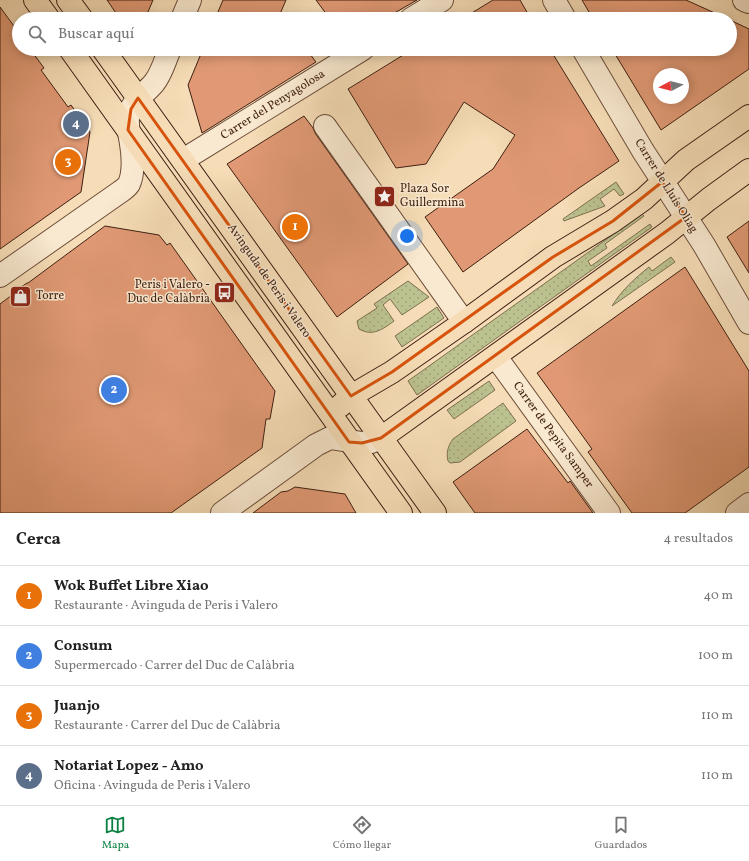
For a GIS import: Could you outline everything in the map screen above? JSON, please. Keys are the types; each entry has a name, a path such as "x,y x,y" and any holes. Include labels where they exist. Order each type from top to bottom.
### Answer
{"main road":[{"path":"35,0 44,12"},
{"path":"68,0 77,12"},
{"path":"75,56 401,513"},
{"name":"Avinguda de Peris i Valero","path":"108,56 435,513"},
{"path":"331,414 351,396 392,372 553,257 613,221 644,199 686,160 749,116"},
{"path":"381,438 667,233 749,170"}],"street":[{"path":"185,12 190,0"},
{"path":"423,12 442,0"},
{"path":"554,0 561,12"},
{"path":"744,0 749,2"},
{"path":"0,276 120,192 129,184 132,157 128,119 131,108 138,98 155,82 167,56"},
{"name":"Carrer del Penyagolosa","path":"182,160 352,56"},
{"name":"Carrer de Lluís Oliag","path":"587,56 662,182 686,217 749,323"},
{"path":"325,126 464,322"},
{"name":"Carrer de Pepita Samper","path":"496,357 610,513"},
{"path":"222,513 316,445 330,438 362,443 371,442 381,438"},
{"path":"737,513 749,504"}],"highlighted area":[{"path":"138,98 351,396 392,372 553,257 613,221 662,182 686,217 381,438 362,443 349,442 128,130 131,109"}],"green space":[{"path":"616,182 624,194 620,196 614,189 600,199 605,206 564,221 563,219"},
{"path":"642,214 644,216 605,244 607,248 588,261 591,266 650,224 652,227 417,395 408,381"},
{"path":"671,257 675,262 612,306 624,290 644,271 649,267 652,271"},
{"path":"408,281 429,297 402,315 390,299 383,305 394,321 378,331 369,332 359,329 357,321 377,308 374,304"},
{"path":"437,307 444,318 402,347 395,336"},
{"path":"489,381 495,390 454,419 447,410"},
{"path":"503,403 516,421 460,462 450,463 447,458 447,452 453,439"}],"building":[{"path":"107,0 153,0 148,12 115,12"},
{"path":"223,0 286,0 281,12 218,12"},
{"path":"316,0 417,0 396,12 325,12"},
{"path":"493,0 520,0 527,12 473,12"},
{"path":"582,0 686,0 713,12 589,12"},
{"path":"0,7 12,23 12,56 35,56 44,68 41,70 68,107 71,105 90,132 81,192 0,249"},
{"path":"737,23 749,29 749,69 661,130 616,56 737,56"},
{"path":"200,56 311,56 316,62 202,133 188,85"},
{"path":"402,56 554,56 619,161 463,272 425,217 493,169 515,135 464,102 426,164 396,168 348,89"},
{"path":"304,116 408,264 337,317 227,164"},
{"path":"749,221 749,273 727,237"},
{"path":"105,226 159,235 167,245 170,243 275,391 270,419 266,419 262,448 171,513 0,513 0,304 12,295 11,294"},
{"path":"685,267 749,371 749,467 685,513 632,513 588,452 592,449 537,373"},
{"path":"527,429 568,483 570,481 593,513 475,513 453,482"},
{"path":"295,487 345,494 356,513 253,513 281,492 288,491"}],"place":[{"name":"Notariat Lopez - Amo","path":"76,124"},
{"name":"Juanjo","path":"68,162"},
{"name":"Plaza Sor Guillermina","path":"385,196"},
{"name":"Wok Buffet Libre Xiao","path":"295,227"},
{"name":"Peris i Valero - Duc de Calàbria","path":"225,292"},
{"name":"Torre","path":"21,296"},
{"name":"Consum","path":"114,390"}]}
